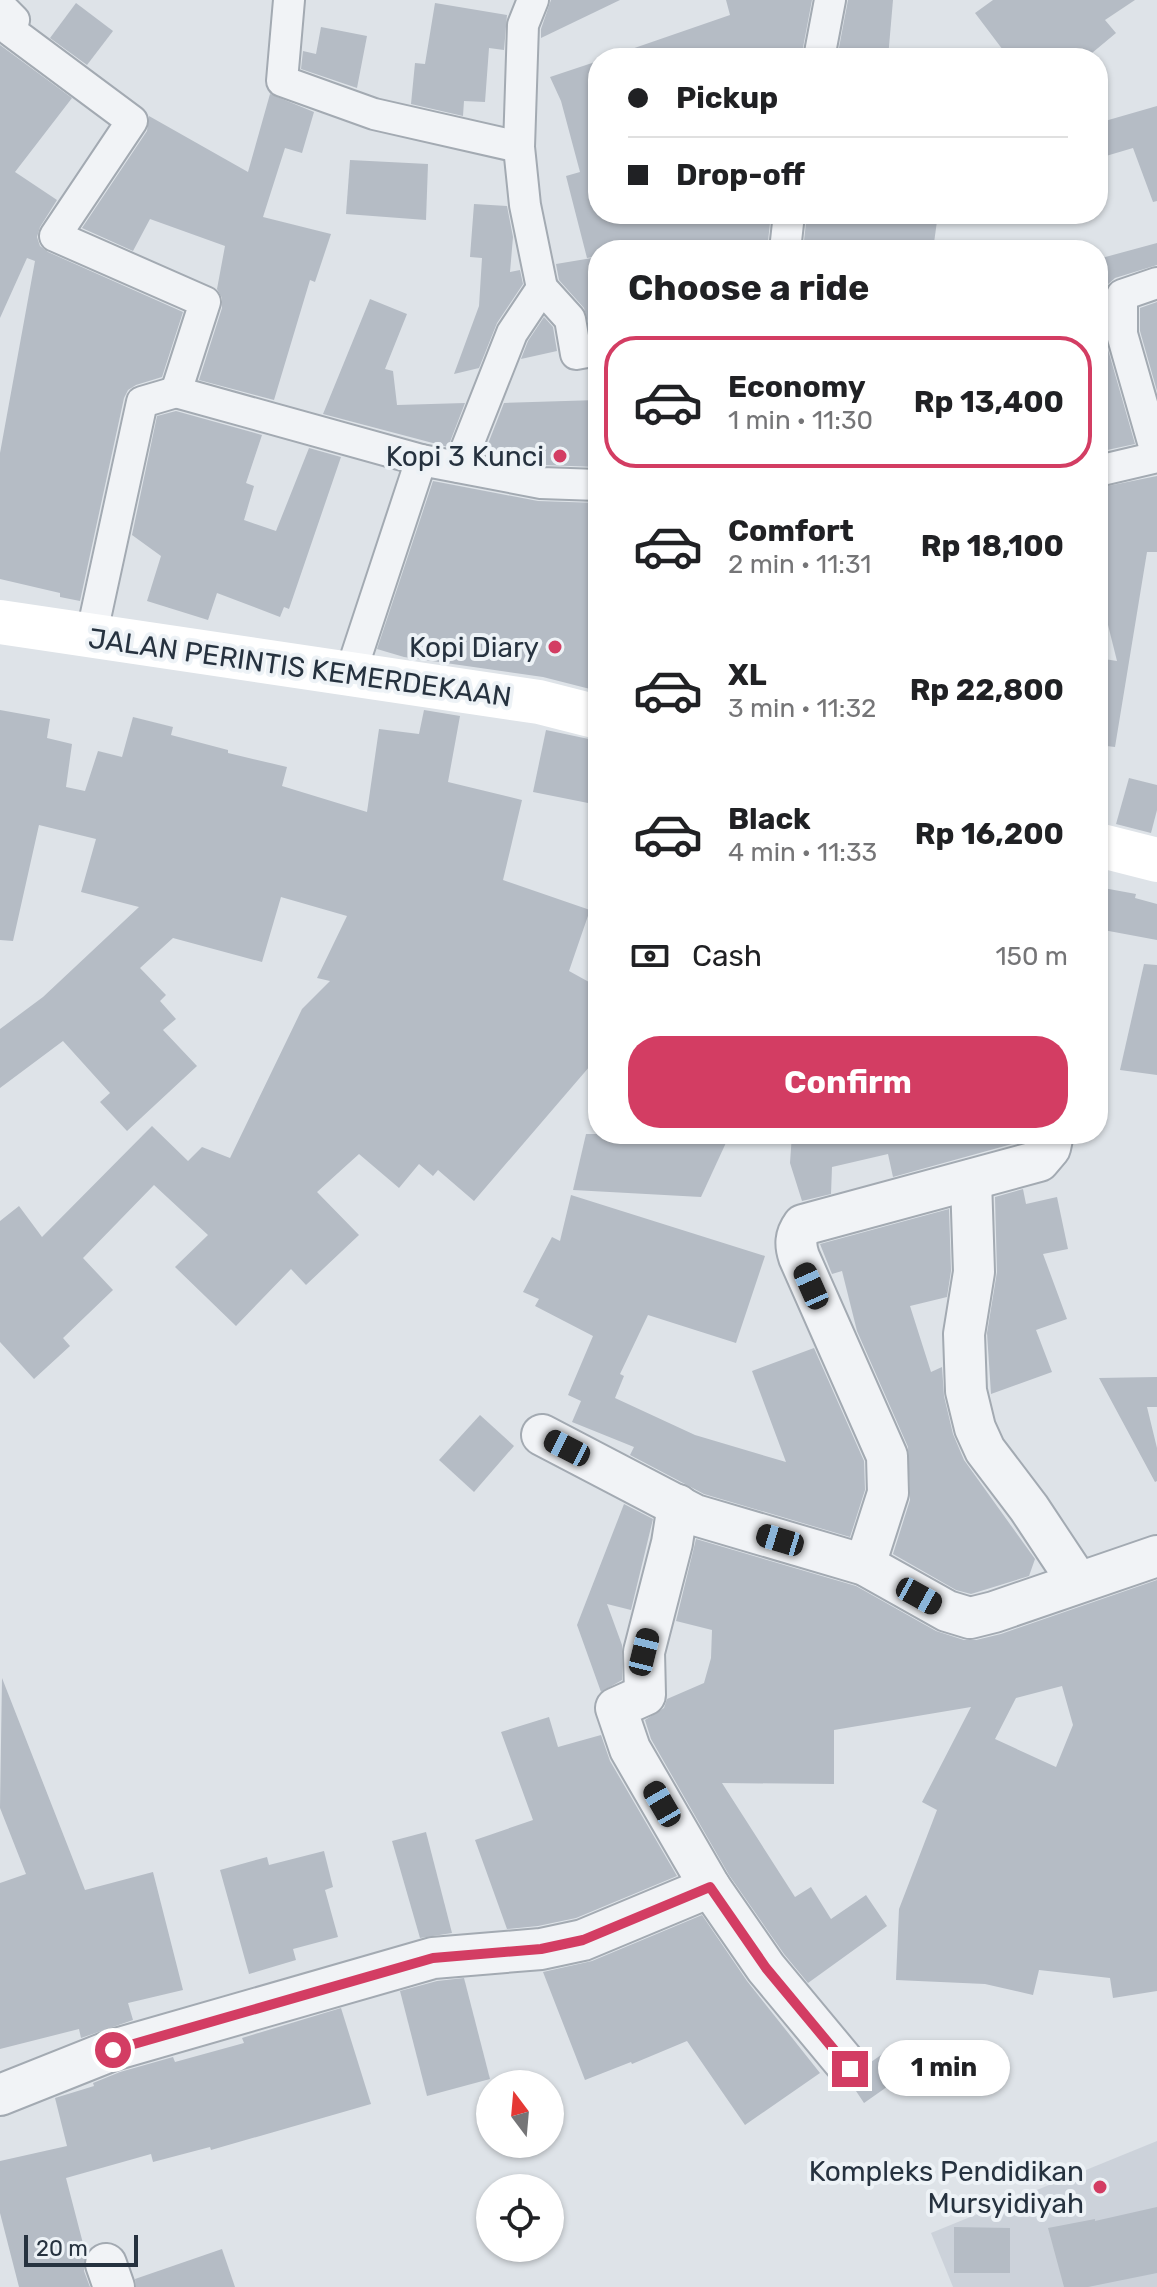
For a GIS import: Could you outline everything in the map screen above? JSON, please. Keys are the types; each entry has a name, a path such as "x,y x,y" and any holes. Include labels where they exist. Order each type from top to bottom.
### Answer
{"main road":[{"name":"JALAN PERINTIS KEMERDEKAAN","path":"0,622 539,702 588,714"},
{"path":"1108,847 1156,856"}],"street":[{"path":"289,0 282,81 374,114 519,147"},
{"path":"533,0 523,25 519,147 525,205 542,288 570,319 576,354 588,352"},
{"path":"821,48 830,0"},
{"path":"0,6 14,20 11,31 132,121 55,236 205,302 176,392"},
{"path":"1108,468 1157,456 1122,334 1110,322 1122,295 1157,283"},
{"path":"459,467 512,333 542,288"},
{"path":"91,637 142,402 176,392 421,460 541,483 588,485"},
{"path":"350,675 421,460"},
{"path":"865,1565 888,1493 887,1456 799,1257 797,1233 803,1225 1039,1161 1051,1144"},
{"path":"971,1180 974,1272 964,1334 966,1391 975,1428 985,1450 1029,1508 1078,1582"},
{"path":"542,1435 695,1515 865,1565 947,1611 970,1618 1157,1556"},
{"path":"678,1505 672,1543 644,1652 645,1695 616,1708 630,1749 710,1887 766,1968 850,2069"},
{"path":"0,2095 113,2050 433,1958 541,1949 583,1940 710,1887"}],"shaded area":[{"name":"Kompleks Pendidikan Mursyidiyah","path":"1157,2141 1157,2287 953,2287 931,2233"}],"building":[{"path":"551,0 620,0 541,38"},
{"path":"726,0 812,0 803,48 634,48 730,15"},
{"path":"848,0 893,0 889,48 839,48"},
{"path":"993,0 1135,0 1105,20 1116,33 1098,48 1001,48 975,13"},
{"path":"76,3 113,31 87,65 50,38"},
{"path":"435,3 507,15 504,50 489,48 485,102 464,101 463,116 411,104 415,63 425,64"},
{"path":"321,27 367,36 357,88 301,69 303,51 316,54"},
{"path":"0,45 72,98 15,172 57,200 40,227 37,237 40,246 183,312 162,377 136,385 128,390 124,398 80,601 60,597 60,593 0,579 0,453 35,261 27,258 0,318"},
{"path":"588,64 588,224 770,224 768,240 588,240 587,258 566,176 580,172 561,101 550,77"},
{"path":"270,94 314,112 302,153 285,148 263,217 331,234 315,282 310,280 274,400 199,380 222,308 222,298 217,289 225,246 150,219 133,251 82,228 147,131 149,116 248,172"},
{"path":"1157,106 1157,201 1153,202 1133,148 1108,155 1108,120"},
{"path":"350,160 428,164 426,220 346,214"},
{"path":"474,204 507,206 513,237 510,272 520,270 523,284 497,323 479,368 454,374 479,306 482,258 470,257"},
{"path":"806,224 937,224 934,240 804,240"},
{"path":"1157,243 1157,265 1115,278 1108,284 1108,256"},
{"path":"588,259 588,322 584,308 559,280 556,264"},
{"path":"370,299 407,314 385,369 393,371 397,405 465,403 448,447 323,414"},
{"path":"1157,302 1157,391 1140,331 1140,308"},
{"path":"544,317 553,327 557,351 521,359 528,341"},
{"path":"1108,350 1135,444 1108,450"},
{"path":"588,400 588,467 543,465 484,454 504,403"},
{"path":"176,411 262,435 246,483 254,486 244,520 276,531 309,448 341,457 289,609 284,607 280,617 217,593 208,620 147,601 161,556 132,535 157,416"},
{"path":"1157,476 1157,552 1147,552 1115,747 1108,746 1108,660 1117,661 1108,625 1108,486"},
{"path":"433,481 538,501 588,503 588,688 543,677 404,657 377,649"},
{"path":"0,710 50,719 47,738 72,744 66,787 85,791 98,751 122,757 133,717 173,727 171,735 287,767 282,786 367,812 379,729 419,734 424,710 460,716 448,782 522,800 503,880 588,909 569,971 588,981 588,1068 474,1201 438,1170 433,1176 419,1164 399,1188 359,1154 317,1192 359,1235 306,1285 291,1269 236,1326 175,1267 208,1235 154,1185 83,1258 113,1290 63,1338 70,1346 34,1379 0,1342 0,1221 19,1206 42,1237 152,1126 188,1161 202,1147 230,1158 302,1009 330,981 317,978 347,916 281,897 262,962 173,938 140,968 166,995 160,1001 176,1019 163,1030 197,1066 127,1131 100,1102 110,1093 63,1041 0,1088 0,1029 43,997 139,907 81,892 96,839 39,825 13,941 0,940"},
{"path":"546,730 588,739 588,803 533,792"},
{"path":"1129,778 1157,785 1157,810 1151,833 1116,824"},
{"path":"1108,889 1136,894 1135,898 1157,904 1157,940 1108,931"},
{"path":"1144,964 1157,965 1157,1075 1120,1070"},
{"path":"586,1134 588,1144 725,1144 701,1197 573,1190"},
{"path":"791,1144 1012,1144 893,1177 888,1154 832,1167 831,1194 802,1201 790,1163"},
{"path":"1023,1189 1026,1204 1057,1197 1068,1249 1043,1254 1067,1319 1036,1330 1052,1372 991,1394 987,1333 997,1272 995,1197"},
{"path":"571,1195 765,1256 736,1343 648,1315 620,1374 624,1376 615,1398 695,1435 786,1462 752,1371 814,1348 864,1461 865,1490 850,1537 704,1494 630,1455 634,1447 572,1422 581,1401 568,1395 593,1336 535,1306 539,1299 523,1292 552,1237 560,1241"},
{"path":"949,1209 951,1271 947,1297 910,1306 931,1372 942,1367 944,1396 953,1434 964,1460 1035,1559 1029,1576 971,1594 956,1590 893,1554 910,1500 908,1447 857,1331 842,1271 832,1274 820,1244"},
{"path":"1157,1377 1157,1407 1147,1407 1157,1448 1155,1482 1099,1378"},
{"path":"480,1415 514,1446 474,1492 439,1460"},
{"path":"624,1504 653,1519 631,1610 607,1604 622,1645 622,1680 601,1692 577,1625"},
{"path":"696,1539 856,1586 936,1631 964,1640 1001,1634 1157,1580 1157,1991 1113,1998 1110,1978 1039,1970 1033,1995 985,1984 896,1980 899,1909 937,1810 922,1802 971,1707 834,1730 834,1784 722,1783 795,1897 811,1887 831,1919 866,1895 887,1926 808,1983 729,1875 651,1739 645,1720 664,1708 667,1699 704,1683 711,1658 712,1630 676,1621","holes":["1062,1686 1073,1725 1056,1767 995,1739 1016,1698"]},
{"path":"2,1678 85,1890 153,1872 183,1990 128,2003 133,2020 81,2038 79,2029 0,2049 0,1883 26,1874 0,1808"},
{"path":"549,1717 558,1747 601,1735 610,1761 677,1876 576,1918 507,1929 475,1840 533,1820 501,1732"},
{"path":"426,1832 452,1933 420,1938 392,1841"},
{"path":"324,1851 333,1887 325,1890 338,1937 293,1949 296,1960 249,1974 220,1870 267,1857 269,1865"},
{"path":"702,1915 747,1981 820,2073 745,2125 687,2041 585,2080 543,1972 592,1961"},
{"path":"464,1978 488,2070 476,2070 476,2083 427,2096 400,1991 437,1981"},
{"path":"341,2008 371,2104 211,2150 210,2147 153,2162 151,2154 66,2178 86,2255 84,2271 90,2287 19,2287 0,2213 0,2161 67,2146 55,2098 94,2086 93,2083 120,2072 173,2057 175,2062 244,2043 242,2038"},
{"path":"894,2046 911,2070 864,2103 856,2091 871,2078 871,2062"},
{"path":"1157,2207 1157,2273 1088,2287 1064,2287 1048,2228"},
{"path":"954,2227 1010,2228 1010,2273 954,2273"},
{"path":"222,2249 235,2287 136,2287 135,2279"}],"place":[{"name":"Kopi 3 Kunci","path":"560,456"},
{"name":"Kopi Diary","path":"555,647"},
{"name":"Kompleks Pendidikan Mursyidiyah","path":"1100,2187"}],"route":[{"path":"113,2050 433,1958 541,1949 583,1940 710,1887 766,1968 850,2069"}]}
